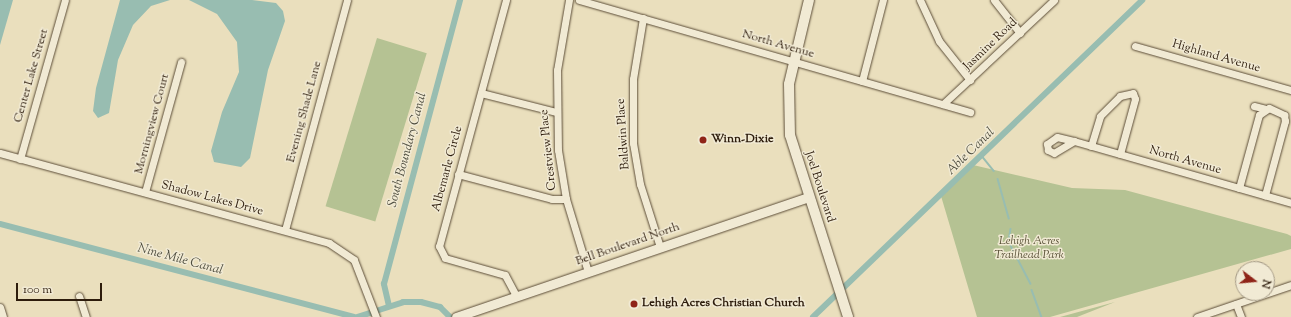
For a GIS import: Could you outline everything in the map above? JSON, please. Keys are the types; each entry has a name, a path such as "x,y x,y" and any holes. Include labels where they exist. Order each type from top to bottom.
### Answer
{"main road":[{"name":"Joel Boulevard","path":"809,0 792,61 788,117 794,153 847,312"}],"street":[{"name":"Center Lake Street","path":"20,158 65,0"},
{"name":"Evening Shade Lane","path":"285,230 347,0"},
{"name":"Albemarle Circle","path":"506,0 439,246 440,253 505,276 516,296"},
{"name":"Crestview Place","path":"569,0 557,70 556,112 566,199 588,272"},
{"name":"North Avenue","path":"579,0 970,112"},
{"path":"862,81 883,0"},
{"path":"920,0 939,41 970,80"},
{"path":"994,0 1020,33"},
{"name":"Jasmine Road","path":"943,104 1054,0"},
{"name":"Baldwin Place","path":"643,18 633,79 633,135 640,184 660,247"},
{"name":"Highland Avenue","path":"1135,46 1291,90"},
{"name":"Morningview Court","path":"145,192 181,62"},
{"path":"481,93 556,112"},
{"path":"1091,146 1100,116 1120,96 1133,93 1135,99 1120,154"},
{"path":"1254,106 1280,111 1285,121 1265,196"},
{"path":"1240,188 1259,115 1266,109"},
{"name":"North Avenue","path":"1074,141 1291,203"},
{"name":"Shadow Lakes Drive","path":"0,153 329,243 354,260 376,317"},
{"path":"458,174 552,199 566,199"},
{"name":"Bell Boulevard North","path":"457,317 808,197"},
{"path":"1197,317 1291,285"},
{"path":"79,296 86,317"},
{"path":"1236,304 1241,317"},
{"path":"0,308 3,317"}],"green space":[{"path":"377,38 427,53 375,222 326,206"},
{"name":"Lehigh Acres Trailhead Park","path":"973,165 1072,188 1125,190 1287,234 1291,236 1291,249 1248,261 1235,261 1235,265 1050,317 977,317 941,196"},
{"path":"1115,302 1077,317 1060,317"}],"water":[{"path":"0,0 13,0 0,45"},
{"path":"120,0 170,0 151,6 133,25 118,60 109,113 98,118 93,111 96,88"},
{"path":"189,0 252,0 276,3 283,11 285,21 268,70 250,158 241,167 214,162 211,151 222,112 239,72 237,42 217,14"}],"waterway":[{"name":"South Boundary Canal","path":"389,306 384,284 460,0"},
{"name":"Able Canal","path":"813,317 1142,0"},
{"path":"982,156 994,171"},
{"path":"998,179 1009,218"},
{"name":"Nine Mile Canal","path":"0,224 354,317"},
{"path":"1011,229 1009,242 1031,284"},
{"path":"1032,290 1042,317"},
{"path":"379,310 403,302 421,302 440,307 450,317"},
{"name":"Nine Mile Canal","path":"357,317 370,313"}],"place":[{"name":"Winn-Dixie","path":"703,140"},
{"name":"Lehigh Acres Christian Church","path":"634,304"}]}
